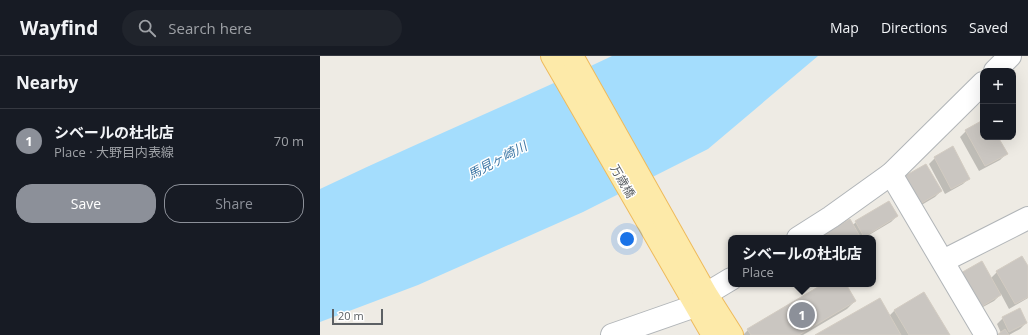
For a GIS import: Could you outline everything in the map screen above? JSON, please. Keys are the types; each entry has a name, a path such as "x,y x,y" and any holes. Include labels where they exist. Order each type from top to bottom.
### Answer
{"main road":[{"name":"万歳橋","path":"552,56 701,300"},
{"name":"万歳橋","path":"572,56 701,300"},
{"path":"701,300 713,335"},
{"path":"701,300 732,335"}],"street":[{"path":"998,68 1010,56"},
{"path":"803,235 831,217 891,174 980,86"},
{"path":"891,174 944,261 986,335"},
{"path":"944,261 1028,218"},
{"path":"612,335 701,300 728,281"}],"water":[{"name":"馬見ヶ崎川","path":"612,56 818,56 708,149 583,212 418,285 320,322 320,189"}],"building":[{"path":"980,122 980,140 1000,140 1008,154 985,166 965,130"},
{"path":"953,146 970,179 951,189 934,157"},
{"path":"926,164 942,191 920,204 903,177"},
{"path":"889,201 898,216 867,235 863,235 855,221"},
{"path":"850,219 859,235 821,235"},
{"path":"1022,256 1028,266 1028,297 1015,304 996,271"},
{"path":"982,261 1001,295 979,308 959,274"},
{"path":"818,287 848,287 856,301 799,335 751,335 747,329"},
{"path":"924,292 950,335 909,335 894,310"},
{"path":"880,298 901,335 815,335"},
{"path":"1020,308 1027,323 1009,332 1002,317"},
{"path":"1005,329 1009,335 997,335"}],"place":[{"name":"シベールの杜北店","path":"802,315"}]}
